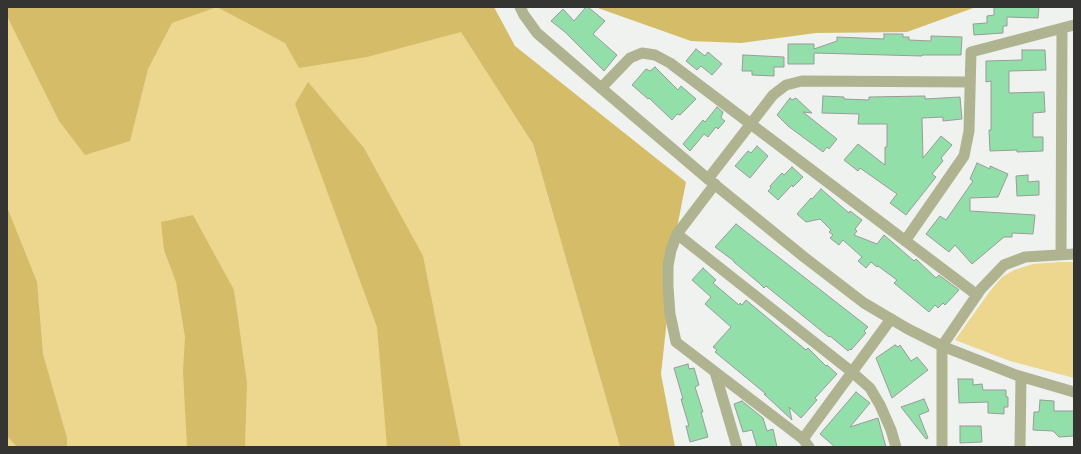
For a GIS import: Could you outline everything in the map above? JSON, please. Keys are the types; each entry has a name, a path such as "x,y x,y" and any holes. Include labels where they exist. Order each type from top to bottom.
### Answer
{"street":[{"path":"520,7 537,33 711,181 804,257 864,303 942,346 1021,377 1074,392"},
{"path":"905,241 964,156 969,131 971,52 1074,25"},
{"path":"1060,254 1062,29"},
{"path":"601,88 630,58 642,53 655,55 670,63 977,295"},
{"path":"891,319 852,372 806,443 676,342 670,314 668,287 668,266 671,250 677,234 711,181 751,124 774,95 786,85 802,81 970,82"},
{"path":"677,234 852,372 870,388 880,405 891,430 896,447"},
{"path":"942,447 942,346 990,278 1004,265 1025,257 1074,254"},
{"path":"715,372 737,447"},
{"path":"1020,447 1021,377"}],"shaded area":[{"path":"7,7 446,7 533,144 620,447 7,447"},
{"path":"7,7 217,7 172,23 148,69 130,141 85,155 59,121 7,16"},
{"path":"217,7 494,7 515,46 686,182 677,228 661,374 675,447 620,447 533,144 461,32 367,57 299,68 285,43"},
{"path":"595,7 976,7 907,32 816,33 741,43 691,41"},
{"path":"308,82 364,148 423,256 461,447 387,447 377,327 295,104"},
{"path":"7,207 37,282 43,354 67,438 67,447 17,447 7,436"},
{"path":"193,215 234,290 247,383 245,447 187,447 183,371 185,337 176,282 164,250 161,222"},
{"path":"1074,262 1074,378 1010,361 955,340 990,291 1002,277 1014,270 1033,264"}],"building":[{"path":"586,7 605,21 593,34 617,55 604,71 565,32 551,21 563,9 574,21"},
{"path":"994,7 1039,7 1038,18 1007,17 1007,26 1003,26 1003,33 974,35 973,24 987,23 987,16 994,15"},
{"path":"884,34 903,34 903,37 909,37 909,40 931,41 931,36 962,37 961,55 922,56 814,53 814,64 788,64 788,44 814,44 814,49 837,41 837,37 884,39"},
{"path":"696,49 705,56 708,52 722,64 712,75 701,66 697,70 686,61"},
{"path":"1022,50 1045,50 1046,70 1009,71 1009,93 1044,92 1045,112 1033,113 1033,137 1043,137 1043,151 990,151 989,130 991,130 991,81 986,82 986,61 1022,60"},
{"path":"743,55 784,57 784,67 774,67 774,76 752,75 752,71 742,71"},
{"path":"655,67 678,90 681,86 696,99 680,115 677,114 672,120 649,98 648,99 632,85 646,69 650,71"},
{"path":"823,96 869,100 869,97 925,96 925,99 960,97 962,119 943,121 943,117 922,118 923,158 941,136 952,145 941,158 943,161 932,174 936,177 906,215 890,203 897,194 860,168 858,171 844,160 858,144 885,165 887,124 858,124 859,114 822,113"},
{"path":"790,98 792,100 796,98 812,113 803,112 837,139 829,149 827,147 823,152 788,126 777,115"},
{"path":"717,107 723,112 721,118 725,121 718,129 716,127 708,137 704,134 690,151 683,144 703,120 705,122"},
{"path":"757,146 768,156 750,178 735,166 748,151 751,153"},
{"path":"977,163 990,169 990,166 1008,174 998,197 970,198 970,211 1035,215 1033,234 1012,233 1012,237 1004,237 972,264 955,245 949,252 926,234 940,216 946,220 973,181 970,179"},
{"path":"792,167 803,177 793,187 792,185 778,200 768,191 771,188 770,186 782,173 784,175"},
{"path":"1028,175 1028,182 1039,181 1039,195 1017,196 1016,176"},
{"path":"821,189 849,213 850,211 862,220 855,229 857,231 854,235 877,244 884,235 914,261 916,259 936,278 939,275 959,290 945,305 943,303 938,308 935,305 929,312 894,283 897,280 878,266 877,267 871,262 866,268 858,261 862,257 843,240 839,245 830,238 833,235 829,232 831,230 820,219 806,222 797,214"},
{"path":"736,224 868,327 864,331 866,333 851,350 850,349 848,351 830,336 829,337 766,286 764,288 734,261 715,247"},
{"path":"703,268 716,280 713,283 739,305 740,303 742,305 746,300 806,350 808,348 826,366 827,365 837,374 815,398 817,400 801,418 789,407 792,420 764,394 766,394 715,352 717,350 713,347 731,327 705,304 711,297 692,280"},
{"path":"895,345 898,347 900,345 911,361 917,357 928,370 892,398 876,358"},
{"path":"688,364 689,369 694,368 699,385 695,387 703,412 701,412 708,437 690,442 686,426 689,426 674,368"},
{"path":"958,379 973,379 973,385 982,384 983,390 1006,390 1008,407 1004,407 1004,414 988,413 988,402 959,403"},
{"path":"856,392 870,403 850,427 878,418 886,447 835,447 820,434"},
{"path":"924,399 929,411 919,415 928,438 926,439 901,407"},
{"path":"1040,400 1054,401 1054,411 1074,411 1074,436 1059,437 1053,431 1033,430 1034,412 1039,412"},
{"path":"742,401 763,418 767,431 773,429 777,447 757,447 752,430 743,432 734,404"},
{"path":"960,426 981,426 982,442 960,443"}]}
